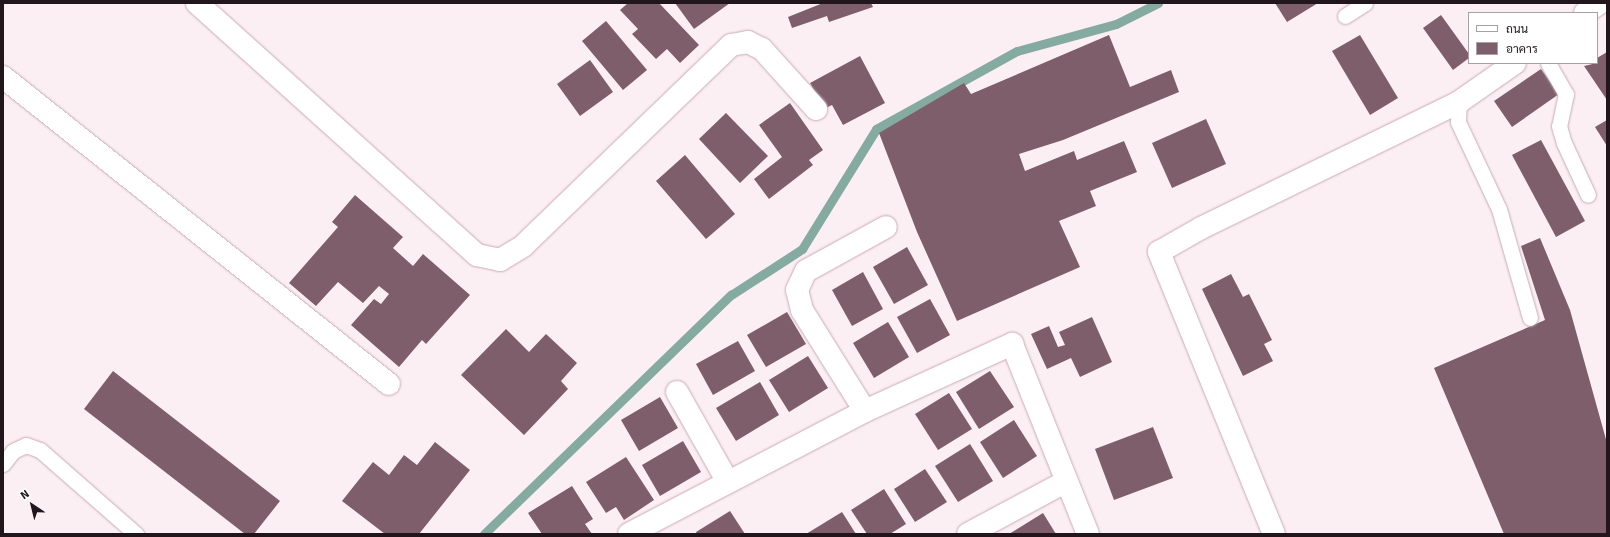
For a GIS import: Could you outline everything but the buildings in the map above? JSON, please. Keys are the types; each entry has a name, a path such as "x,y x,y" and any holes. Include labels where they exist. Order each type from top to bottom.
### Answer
{"street":[{"path":"197,3 477,255 500,260 523,246 731,46 748,42 762,49 816,109"},
{"path":"1587,12 1600,3"},
{"path":"1274,534 1159,252 1201,228 1459,102 1514,64"},
{"path":"3,78 390,384"},
{"path":"865,411 802,310 797,290 806,271 886,228"},
{"path":"629,534 865,411 1012,344 1088,534"},
{"path":"677,392 728,482"},
{"path":"968,534 1067,481"}],"lane":[{"path":"1345,16 1365,3"},
{"path":"1549,64 1566,94 1560,126 1564,143 1588,195"},
{"path":"1459,102 1458,122 1498,209 1530,318"},
{"path":"3,464 13,451 26,445 40,450 136,534"}],"waterway":[{"path":"484,534 731,295 802,249 876,129 1017,51 1116,24 1158,3"}]}
